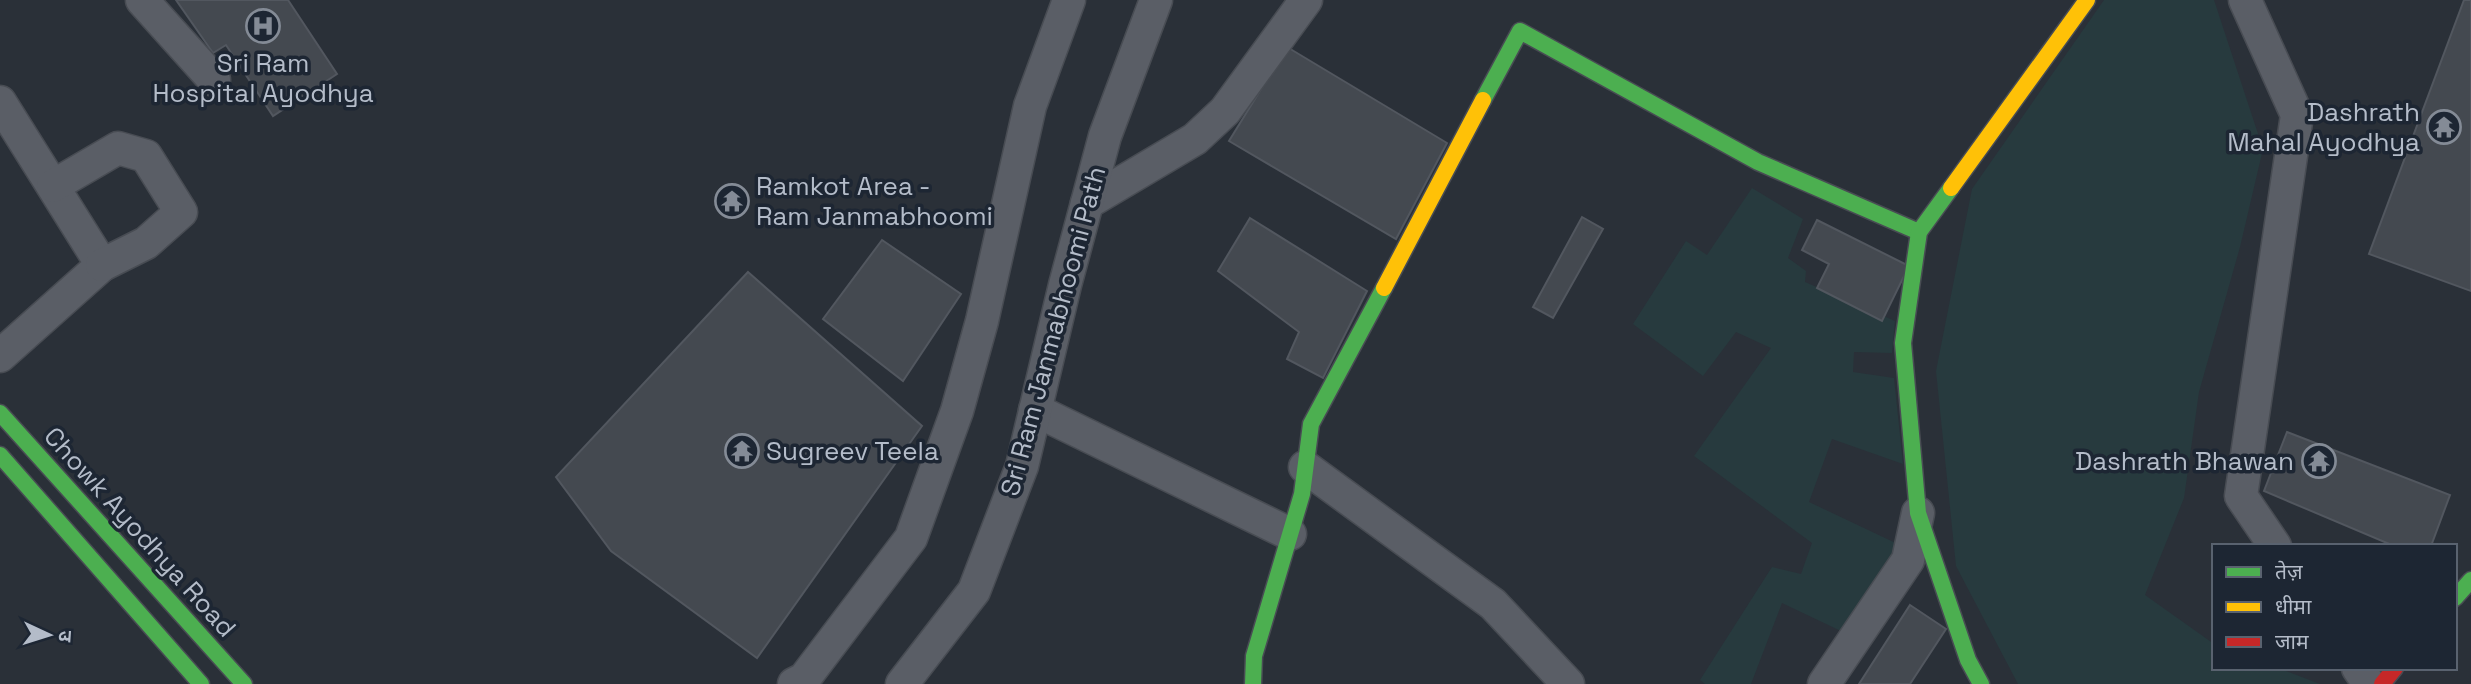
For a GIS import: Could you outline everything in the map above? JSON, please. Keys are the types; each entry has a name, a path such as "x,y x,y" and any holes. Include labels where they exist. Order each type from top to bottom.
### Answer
{"street":[{"path":"142,0 214,80"},
{"path":"794,684 804,679 911,538 957,411 982,321 1030,106 1069,0"},
{"name":"Sri Ram Janmabhoomi Path","path":"902,684 974,591 1022,466 1105,136 1156,0"},
{"path":"1087,203 1195,139 1225,111 1306,0"},
{"path":"1981,684 1968,660 1918,513 1903,343 1919,232 2087,0"},
{"path":"2245,0 2297,115 2241,496 2274,544"},
{"path":"1253,684 1254,656 1302,494 1311,425 1520,31 1758,162 1919,232"},
{"path":"0,102 102,265"},
{"path":"0,356 102,265 146,243 181,212 146,156 118,148 53,186"},
{"path":"1035,410 1290,534"},
{"name":"Chowk Ayodhya Road","path":"0,413 244,684"},
{"path":"0,455 201,684"},
{"path":"1306,467 1493,604 1569,684"},
{"path":"1824,684 1908,560 1918,513"},
{"path":"2457,596 2471,580"},
{"path":"2382,684 2393,670"}],"green space":[{"path":"2104,0 2214,0 2263,149 2240,247 2199,392 2184,498 2145,595 2212,643 2212,670 2283,670 2320,684 2018,684 1956,566 1936,371 1972,189"},
{"path":"1752,188 1803,219 1788,258 1806,271 1805,282 1895,321 1892,353 1854,352 1853,372 1894,378 1903,464 1832,439 1809,502 1904,547 1843,632 1782,603 1751,684 1705,684 1700,680 1772,567 1801,574 1812,543 1694,456 1771,348 1736,332 1703,376 1633,324 1686,241 1707,255"}],"building":[{"path":"176,0 288,0 337,74 273,116 226,45 213,53"},
{"name":"Dashrath Mahal Ayodhya","path":"2464,0 2471,0 2471,291 2369,254"},
{"path":"1287,47 1447,143 1396,239 1229,141"},
{"path":"1582,217 1603,229 1553,318 1533,307"},
{"path":"1250,218 1367,291 1323,378 1287,359 1299,332 1218,271"},
{"path":"1817,220 1909,266 1882,321 1817,288 1829,264 1802,250"},
{"path":"882,240 961,294 903,381 823,319"},
{"name":"Sugreev Teela","path":"748,272 922,426 757,658 611,551 556,477"},
{"name":"Dashrath Bhawan","path":"2287,432 2450,495 2432,544 2389,544 2264,491"},
{"path":"1910,605 1946,629 1910,684 1859,684"}],"traffic: fast":[{"path":"1483,100 1520,31 1758,162 1919,232"},
{"path":"1951,188 1919,232 1903,343 1918,513 1968,660 1981,684"},
{"path":"1253,684 1254,656 1302,494 1311,424 1384,288"},
{"path":"0,413 244,684"},
{"path":"0,455 201,684"},
{"path":"2457,596 2471,580"}],"traffic: slow":[{"path":"1951,188 2087,0"},
{"path":"1384,288 1483,100"}],"traffic: jam":[{"path":"2382,684 2393,670"}],"place":[{"name":"Sri Ram Hospital Ayodhya","path":"263,26"},
{"name":"Dashrath Mahal Ayodhya","path":"2444,127"},
{"name":"Ramkot Area - Ram Janmabhoomi","path":"732,201"},
{"name":"Sugreev Teela","path":"742,451"},
{"name":"Dashrath Bhawan","path":"2319,461"}]}
